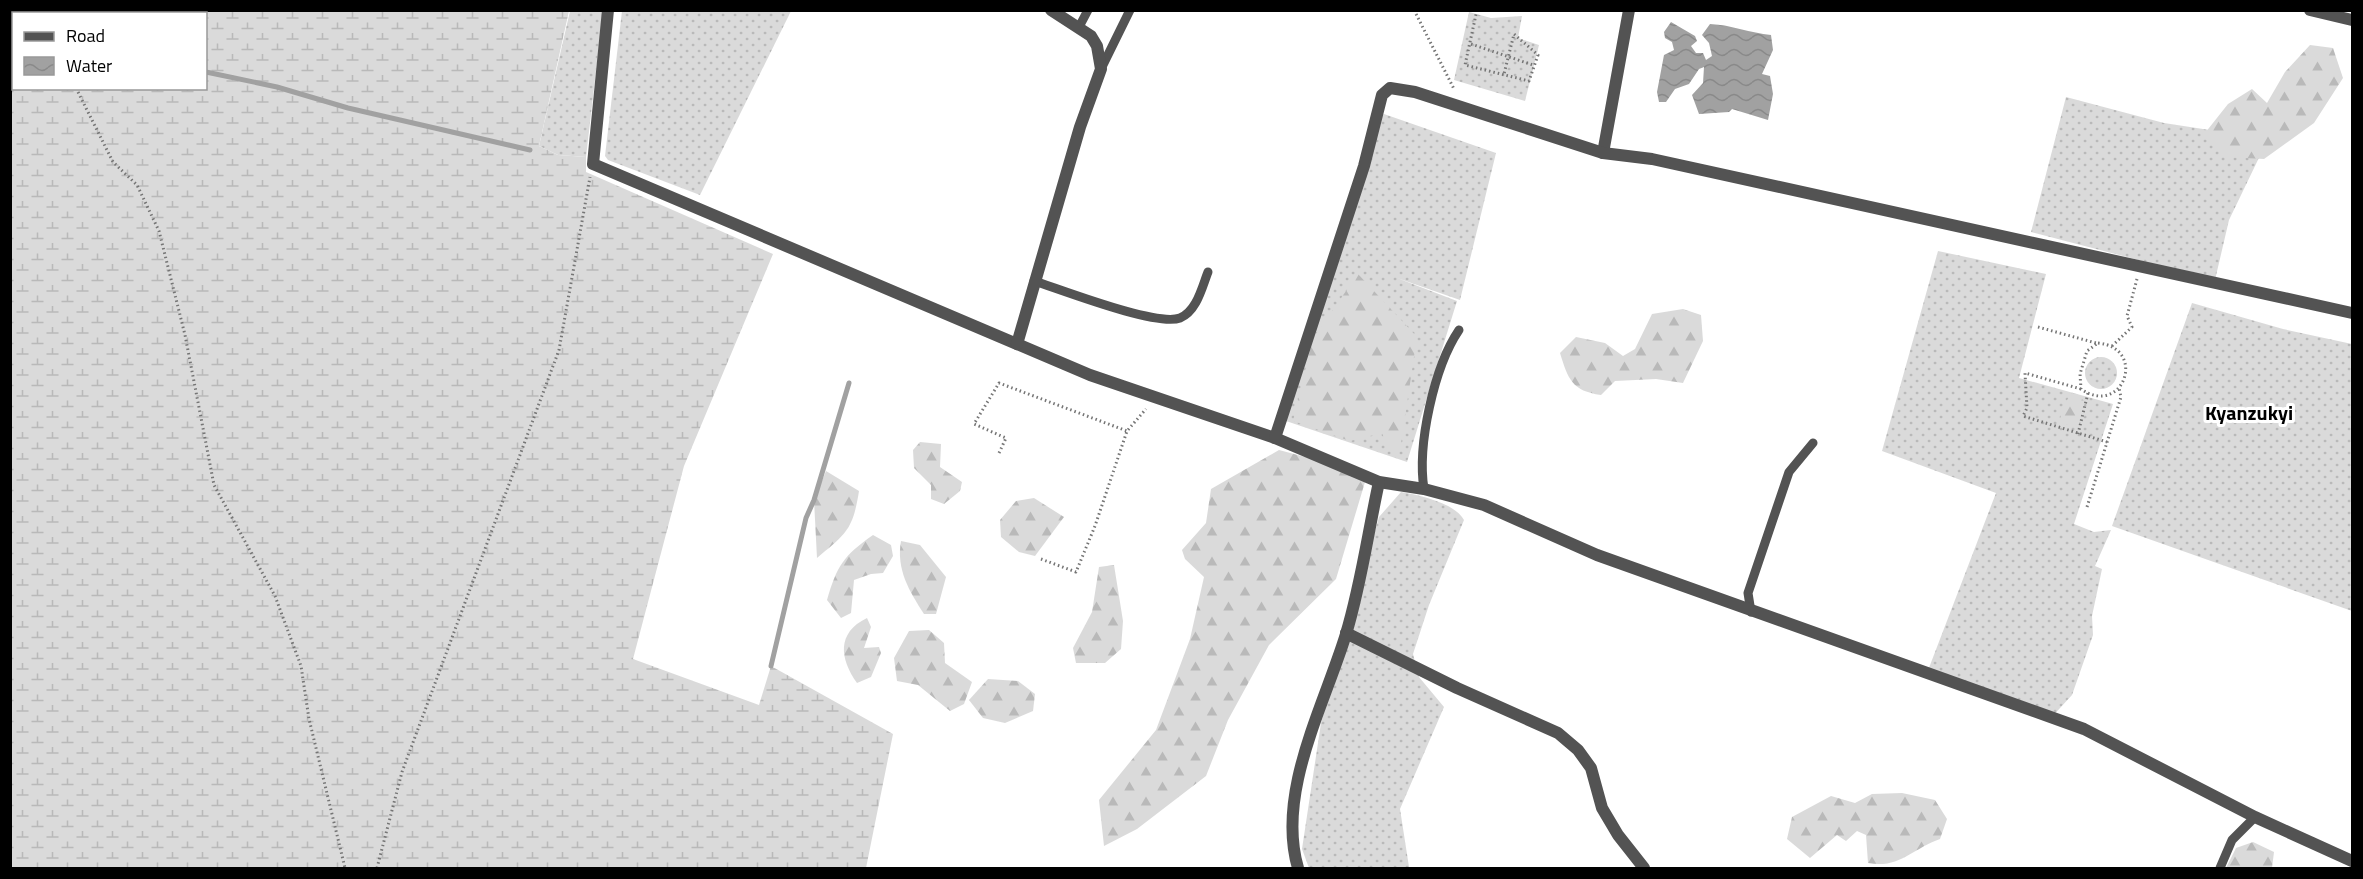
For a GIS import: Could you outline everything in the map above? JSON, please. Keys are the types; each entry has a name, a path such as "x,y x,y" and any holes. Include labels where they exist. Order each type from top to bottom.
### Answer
{"street":[{"path":"608,10 593,164 1017,344 1155,398 1275,438 1380,482 1424,489 1484,505 1597,555 1751,612 2084,729 2255,817 2352,861"},
{"path":"1017,344 1080,127 1101,69 1097,46 1091,36 1051,10"},
{"path":"1603,153 1629,10"},
{"path":"2310,10 2352,20"},
{"path":"1275,438 1364,166 1382,96 1390,88 1402,88 1603,153 1652,159 2352,313"},
{"path":"1298,868 1292,848 1293,815 1304,756 1346,633 1380,482"},
{"path":"1346,633 1457,688 1558,733 1578,750 1591,768 1602,808 1618,835 1644,868"}],"lane":[{"path":"1079,27 1088,10"},
{"path":"1101,69 1130,10"},
{"path":"1034,281 1157,320 1181,318 1196,304 1208,272"},
{"path":"1424,489 1421,467 1430,412 1447,348 1459,330"},
{"path":"1751,612 1748,593 1789,472 1812,443"},
{"path":"2220,868 2232,840 2255,817"}],"path":[{"path":"1414,10 1464,108"},
{"path":"1477,10 1465,65 1529,81 1538,55 1514,34 1504,74"},
{"path":"1471,44 1533,65"},
{"path":"77,90 113,162 137,185 159,231 185,335 214,485 275,596 301,666 309,718 345,868"},
{"path":"377,868 402,772 559,350 593,164"},
{"path":"2112,346 2132,327 2127,316 2140,268"},
{"path":"2038,327 2112,346 2126,362 2125,380 2120,388 2105,396 2088,393 2025,373 2027,408 2024,416 2107,442"},
{"path":"2081,389 2081,368 2086,351 2098,343"},
{"path":"999,453 1006,438 974,424 999,383 1127,431"},
{"path":"2087,507 2121,397 2120,388"},
{"path":"2078,434 2088,393"},
{"path":"1041,559 1076,572 1095,526 1127,431 1155,398"}],"green space":[{"path":"11,10 569,11 539,146 558,155 586,157 586,172 773,254 684,466 633,659 759,705 771,666 893,734 866,868 11,868 11,36 12,90 207,90 207,12 12,12 11,18"},
{"path":"570,11 603,11 586,157 558,155 539,146"},
{"path":"622,11 791,11 700,195 608,160 605,156"},
{"path":"1469,12 1491,18 1522,16 1518,38 1539,45 1525,101 1454,80"},
{"path":"2310,45 2333,48 2343,78 2314,123 2264,159 2226,157 2205,133 2228,104 2252,89 2267,103 2285,72"},
{"path":"2066,97 2164,123 2268,139 2229,220 2215,280 2031,232"},
{"path":"1384,114 1496,153 1460,300 1397,278 1457,301 1407,462 1286,421 1376,118"},
{"path":"1938,251 2046,274 2019,378 2113,404 2074,524 2094,532 2111,530 2095,566 2102,569 2092,616 2093,635 2072,695 2049,720 1927,673 1996,493 1882,451"},
{"path":"1358,274 1417,337 1400,450 1389,451 1382,433 1350,441 1293,421 1313,338"},
{"path":"2192,303 2283,329 2352,344 2352,611 2112,526"},
{"path":"1683,309 1701,315 1703,341 1683,383 1656,379 1615,381 1601,395 1577,387 1569,377 1560,353 1576,337 1605,343 1623,356 1635,349 1652,314"},
{"path":"2101,357 2112,362 2117,373 2112,384 2101,389 2090,384 2085,373 2090,362"},
{"path":"2072,393 2077,394 2085,402 2078,428 2059,422 2065,403"},
{"path":"920,442 941,444 940,467 962,482 960,491 944,504 931,499 931,485 914,468 913,450"},
{"path":"1279,450 1343,467 1365,482 1336,579 1269,645 1228,720 1206,776 1137,829 1104,846 1099,800 1156,730 1190,639 1204,577 1185,559 1182,550 1206,523 1211,489"},
{"path":"826,471 859,491 854,514 847,529 817,558 814,500"},
{"path":"1401,492 1445,504 1464,520 1429,605 1413,654 1419,677 1444,707 1400,809 1409,867 1309,868 1302,849 1321,723 1379,517"},
{"path":"1034,498 1064,517 1035,556 1019,552 1001,537 1000,520 1016,501"},
{"path":"873,535 891,545 893,556 883,573 871,574 854,580 851,613 841,618 827,600 834,578 848,556"},
{"path":"901,541 920,545 946,577 936,614 924,614 913,597 900,561"},
{"path":"1114,565 1123,621 1121,649 1105,663 1076,663 1073,648 1092,612 1099,567"},
{"path":"867,618 871,627 864,648 879,647 881,653 871,677 857,683 847,665 844,647 850,631"},
{"path":"929,630 944,643 945,663 972,682 964,704 950,711 918,685 897,681 894,658 909,631"},
{"path":"988,679 1018,681 1035,694 1033,711 1005,723 983,718 969,700"},
{"path":"1902,793 1935,800 1947,819 1940,839 1897,861 1868,863 1866,835 1857,831 1846,841 1837,835 1810,858 1787,839 1792,817 1831,796 1855,803 1872,794"},
{"path":"2253,842 2274,852 2272,868 2226,868 2236,848"}],"water":[{"path":"1671,22 1695,36 1697,41 1691,46 1696,53 1703,53 1706,60 1712,56 1709,43 1702,35 1710,24 1771,35 1773,50 1762,74 1770,76 1773,94 1768,120 1732,109 1729,112 1699,114 1692,95 1703,83 1704,67 1699,69 1689,84 1675,89 1666,102 1659,102 1657,92 1664,55 1674,50 1672,42 1665,38 1664,32"}],"waterway":[{"path":"207,72 277,87 348,108 530,150"},
{"path":"771,666 806,518 814,500 849,383"}],"district":[{"name":"Kyanzukyi","path":"2249,413"}]}
